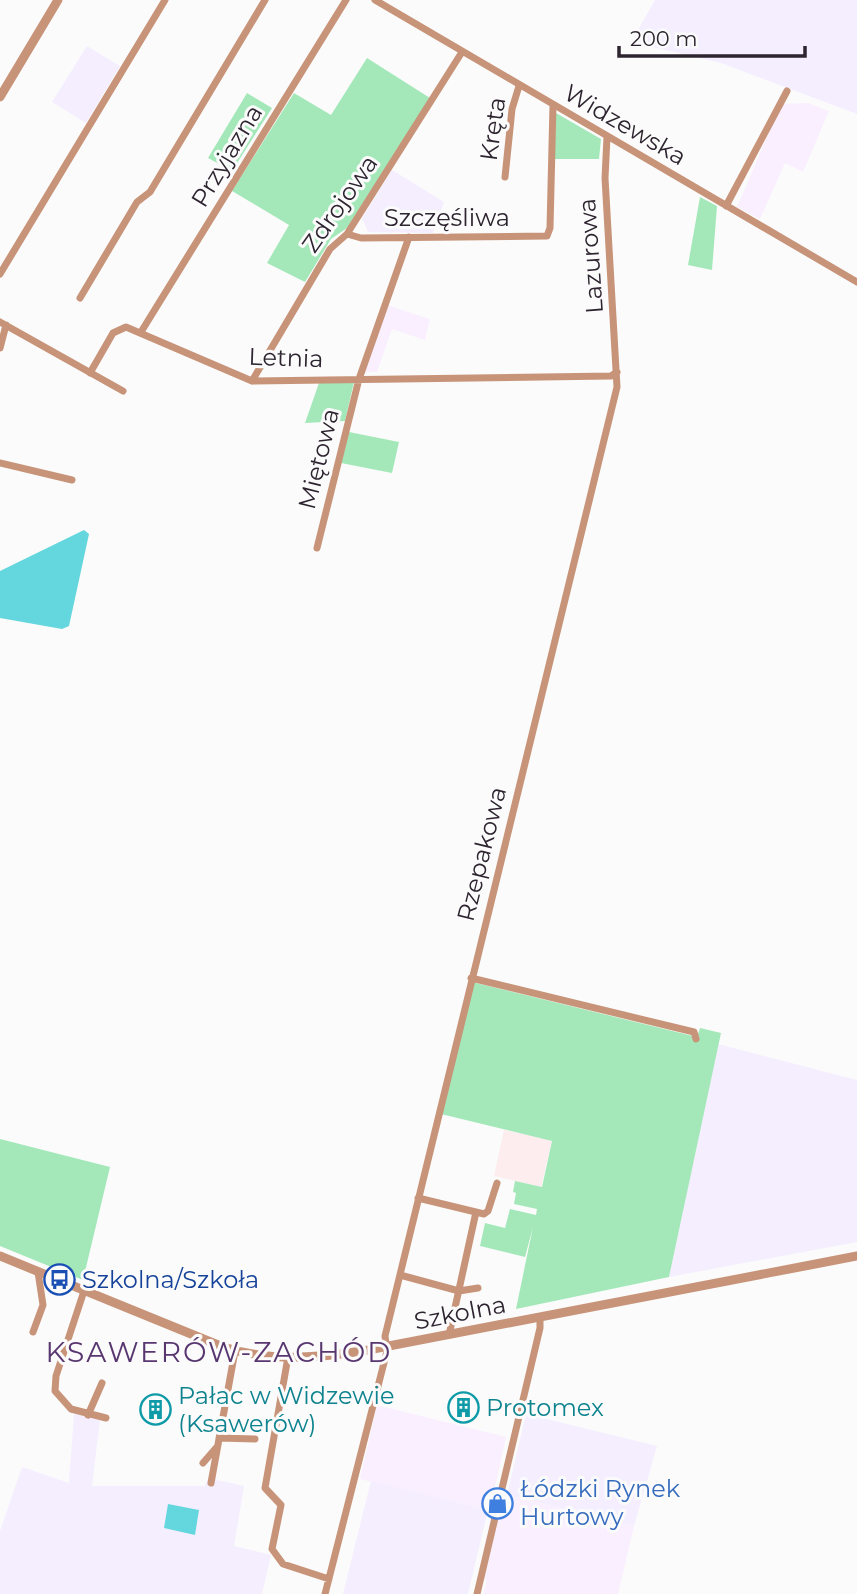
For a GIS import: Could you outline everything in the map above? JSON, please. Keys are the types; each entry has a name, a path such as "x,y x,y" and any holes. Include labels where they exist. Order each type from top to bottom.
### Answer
{"street":[{"path":"0,97 58,0"},
{"path":"0,274 165,0"},
{"path":"80,298 136,202 150,192 265,0"},
{"name":"Przyjazna","path":"141,332 346,0"},
{"name":"Widzewska","path":"375,0 857,282"},
{"name":"Zdrojowa","path":"252,381 330,249 347,234 462,52"},
{"name":"Kręta","path":"505,177 512,109 519,86"},
{"path":"726,206 787,91"},
{"name":"Szczęśliwa","path":"347,234 361,238 547,236 550,228 553,105"},
{"name":"Lazurowa","path":"607,137 605,178 617,372"},
{"name":"Miętowa","path":"317,548 359,379 409,237"},
{"path":"0,348 3,324 123,391"},
{"path":"90,373 117,330 126,327 141,332"},
{"name":"Letnia","path":"141,332 252,381 539,379 611,376 617,372"},
{"name":"Rzepakowa","path":"325,1594 386,1347 385,1335 471,978 617,387 617,372"},
{"path":"0,463 72,480"},
{"path":"471,978 694,1032 696,1039"},
{"path":"418,1198 487,1213 496,1183"},
{"path":"449,1335 476,1212"},
{"name":"Szkolna","path":"0,1256 236,1351 288,1357 331,1356 386,1347 857,1256"},
{"path":"33,1332 43,1305 38,1272"},
{"path":"400,1275 459,1291 478,1288"},
{"path":"84,1291 56,1376 55,1391 68,1407 88,1415 106,1418"},
{"path":"477,1594 537,1341 540,1317"},
{"path":"211,1483 236,1351"},
{"path":"288,1357 265,1488 281,1505 272,1549 283,1564 329,1579"},
{"path":"88,1415 102,1383"},
{"path":"219,1441 255,1439"},
{"path":"204,1463 219,1441"}],"shaded area":[{"path":"655,0 857,0 857,114 721,63 631,42"},
{"path":"87,46 120,66 86,123 52,102"},
{"path":"808,103 829,111 803,172 785,163 760,219 737,207 781,104"},
{"path":"392,170 444,202 433,233 368,232 362,218"},
{"path":"387,305 430,319 425,340 392,329 377,372 364,372"},
{"path":"718,1044 857,1080 857,1242 669,1277"},
{"path":"504,1130 552,1140 541,1187 494,1176"},
{"name":"Łódzki Rynek Hurtowy","path":"377,1405 506,1437 494,1492 634,1526 618,1594 483,1594 487,1580 478,1577 490,1521 488,1510 360,1479"},
{"path":"74,1414 100,1419 92,1486 205,1486 208,1478 244,1486 234,1546 271,1555 262,1594 0,1594 0,1531 22,1467 69,1483"},
{"path":"526,1414 657,1446 634,1526 507,1495"},
{"path":"371,1481 488,1510 468,1594 343,1594"}],"green space":[{"path":"367,58 430,98 347,228 331,239 305,282 267,263 289,225 232,191 294,93 331,115"},
{"path":"247,93 272,108 232,171 208,158"},
{"path":"556,113 601,139 599,159 554,159"},
{"path":"700,197 717,206 712,270 688,265"},
{"path":"354,382 345,421 305,423 319,383"},
{"path":"349,432 399,442 392,473 341,463"},
{"path":"472,982 697,1037 700,1028 721,1033 669,1277 516,1309 533,1227 525,1257 480,1246 485,1223 505,1228 510,1209 536,1215 537,1209 514,1204 515,1181 542,1187 552,1141 441,1114"},
{"path":"0,1139 110,1167 83,1280 0,1246"}],"water":[{"path":"84,530 89,534 69,626 62,629 0,618 0,571"},
{"path":"168,1504 199,1510 195,1535 164,1528"}],"place":[{"name":"Szkolna/Szkoła","path":"59,1280"},
{"name":"Protomex","path":"463,1408"},
{"name":"Pałac w Widzewie (Ksawerów)","path":"155,1410"},
{"name":"Łódzki Rynek Hurtowy","path":"497,1503"}],"district":[{"name":"KSAWERÓW-ZACHÓD","path":"219,1352"}]}
